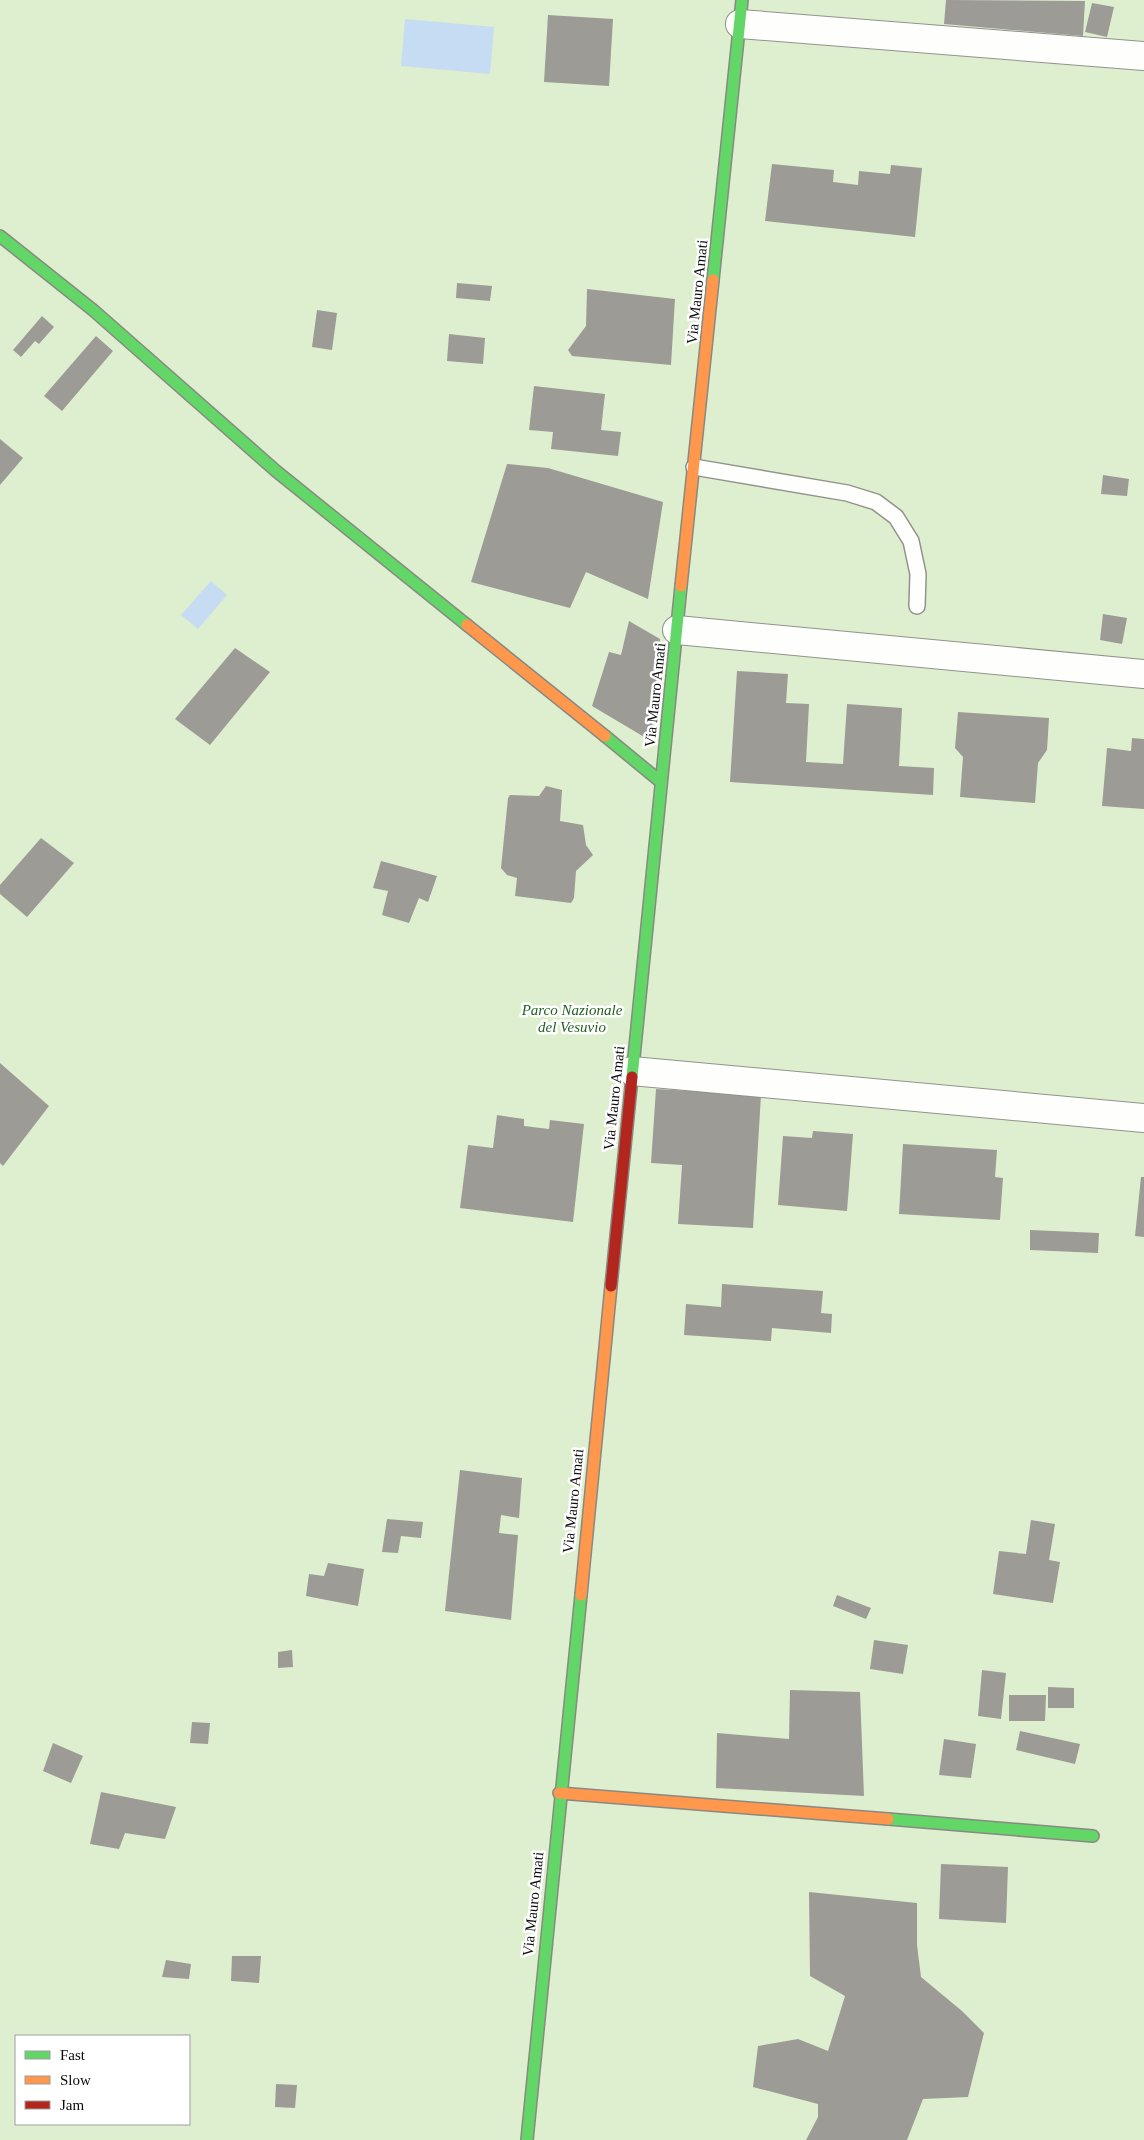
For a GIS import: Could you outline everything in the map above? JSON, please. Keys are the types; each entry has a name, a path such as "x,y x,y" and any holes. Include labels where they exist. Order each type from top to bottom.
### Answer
{"street":[{"path":"741,12 1144,56"},
{"name":"Via Mauro Amati","path":"526,2140 661,782 741,12"},
{"path":"0,236 93,310 276,471 661,782"},
{"path":"677,630 1144,674"},
{"path":"632,1071 1144,1118"},
{"path":"559,1793 1093,1836"}],"lane":[{"path":"694,467 847,493 876,502 896,517 910,542 918,574 917,606"}],"green space":[{"name":"Parco Nazionale del Vesuvio","path":"0,0 1144,0 1144,2140 0,2140"}],"water":[{"path":"405,19 494,27 490,74 401,66"},
{"path":"211,581 227,595 198,629 181,615"}],"building":[{"path":"946,0 1085,1 1083,36 944,24"},
{"path":"1092,3 1114,7 1107,37 1085,32"},
{"path":"548,15 613,19 609,86 544,82"},
{"path":"772,164 834,170 833,182 858,185 859,171 890,174 891,165 922,168 915,237 765,221"},
{"path":"457,283 492,286 490,301 456,298"},
{"path":"587,289 675,299 671,365 572,356 568,350 586,326"},
{"path":"317,310 337,313 332,350 312,347"},
{"path":"42,316 54,327 39,344 35,341 21,357 13,350"},
{"path":"449,334 485,338 483,364 447,361"},
{"path":"96,336 113,351 62,411 44,396"},
{"path":"534,386 605,394 601,430 621,432 618,456 551,449 553,432 529,430"},
{"path":"0,439 23,458 0,485"},
{"path":"507,464 548,468 663,502 648,599 586,572 570,608 471,582"},
{"path":"1103,475 1129,479 1127,496 1101,494"},
{"path":"1103,614 1127,618 1122,644 1100,640"},
{"path":"629,621 660,639 651,741 592,706 609,652 621,655"},
{"path":"235,648 270,672 210,745 175,719"},
{"path":"737,671 788,674 786,703 809,704 806,762 843,764 847,704 902,708 899,766 934,768 933,795 730,782"},
{"path":"958,712 1049,718 1047,750 1038,763 1035,803 960,797 963,757 955,748"},
{"path":"1132,738 1144,739 1144,809 1102,806 1107,748 1131,751"},
{"path":"546,786 562,790 560,821 583,825 586,845 593,855 576,871 574,898 571,903 515,896 517,878 507,875 501,868 508,798 510,795 539,796"},
{"path":"41,838 74,863 27,917 0,894 0,885"},
{"path":"381,861 437,876 428,902 419,898 409,923 382,915 388,891 373,888"},
{"path":"0,1063 49,1106 3,1166 0,1163"},
{"path":"656,1089 761,1095 753,1228 678,1224 682,1165 651,1163"},
{"path":"497,1115 524,1119 524,1126 549,1129 550,1120 584,1124 573,1222 460,1208 468,1145 493,1148"},
{"path":"813,1131 853,1134 847,1211 778,1205 783,1136 812,1138"},
{"path":"903,1144 997,1150 995,1177 1003,1178 1000,1220 899,1214"},
{"path":"1141,1177 1144,1177 1144,1237 1135,1236"},
{"path":"1030,1230 1099,1233 1098,1253 1030,1250"},
{"path":"722,1284 823,1291 821,1313 832,1314 831,1333 772,1328 771,1341 684,1335 686,1304 721,1307"},
{"path":"460,1470 522,1478 519,1518 501,1515 499,1533 518,1535 511,1620 445,1611"},
{"path":"387,1519 423,1522 421,1538 401,1536 398,1553 382,1552"},
{"path":"1031,1520 1055,1524 1049,1560 1060,1562 1053,1603 993,1594 999,1551 1026,1554"},
{"path":"328,1563 364,1569 358,1606 306,1596 309,1574 324,1576"},
{"path":"837,1595 871,1608 866,1619 833,1606"},
{"path":"874,1640 908,1645 903,1674 870,1669"},
{"path":"292,1650 293,1667 278,1668 278,1652"},
{"path":"982,1670 1006,1673 1001,1719 978,1716"},
{"path":"1048,1687 1074,1688 1074,1708 1048,1708"},
{"path":"790,1690 860,1692 864,1796 716,1788 717,1733 789,1739"},
{"path":"1009,1695 1046,1695 1045,1721 1009,1721"},
{"path":"192,1722 210,1723 208,1744 190,1743"},
{"path":"1020,1731 1080,1744 1075,1764 1016,1750"},
{"path":"944,1739 976,1744 971,1778 939,1775"},
{"path":"53,1743 83,1756 71,1783 43,1771"},
{"path":"101,1792 176,1807 165,1839 125,1833 119,1849 90,1844"},
{"path":"941,1864 1008,1867 1006,1923 939,1919"},
{"path":"809,1892 917,1903 917,1945 921,1977 962,2011 984,2033 968,2097 923,2099 907,2140 806,2140 818,2117 818,2104 753,2087 758,2046 798,2039 828,2051 845,1996 810,1976"},
{"path":"232,1956 261,1956 259,1983 231,1981"},
{"path":"166,1960 191,1964 189,1979 162,1977"},
{"path":"276,2084 297,2085 295,2108 275,2107"}],"traffic: fast":[{"path":"713,280 742,0"},
{"path":"0,236 93,310 276,471 467,625"},
{"path":"632,1077 681,586"},
{"path":"605,736 661,782"},
{"path":"527,2140 581,1595"},
{"path":"888,1819 1093,1836"}],"traffic: slow":[{"path":"681,586 713,280"},
{"path":"467,625 605,736"},
{"path":"581,1595 611,1286"},
{"path":"559,1793 888,1819"}],"traffic: jam":[{"path":"611,1286 632,1077"}]}
